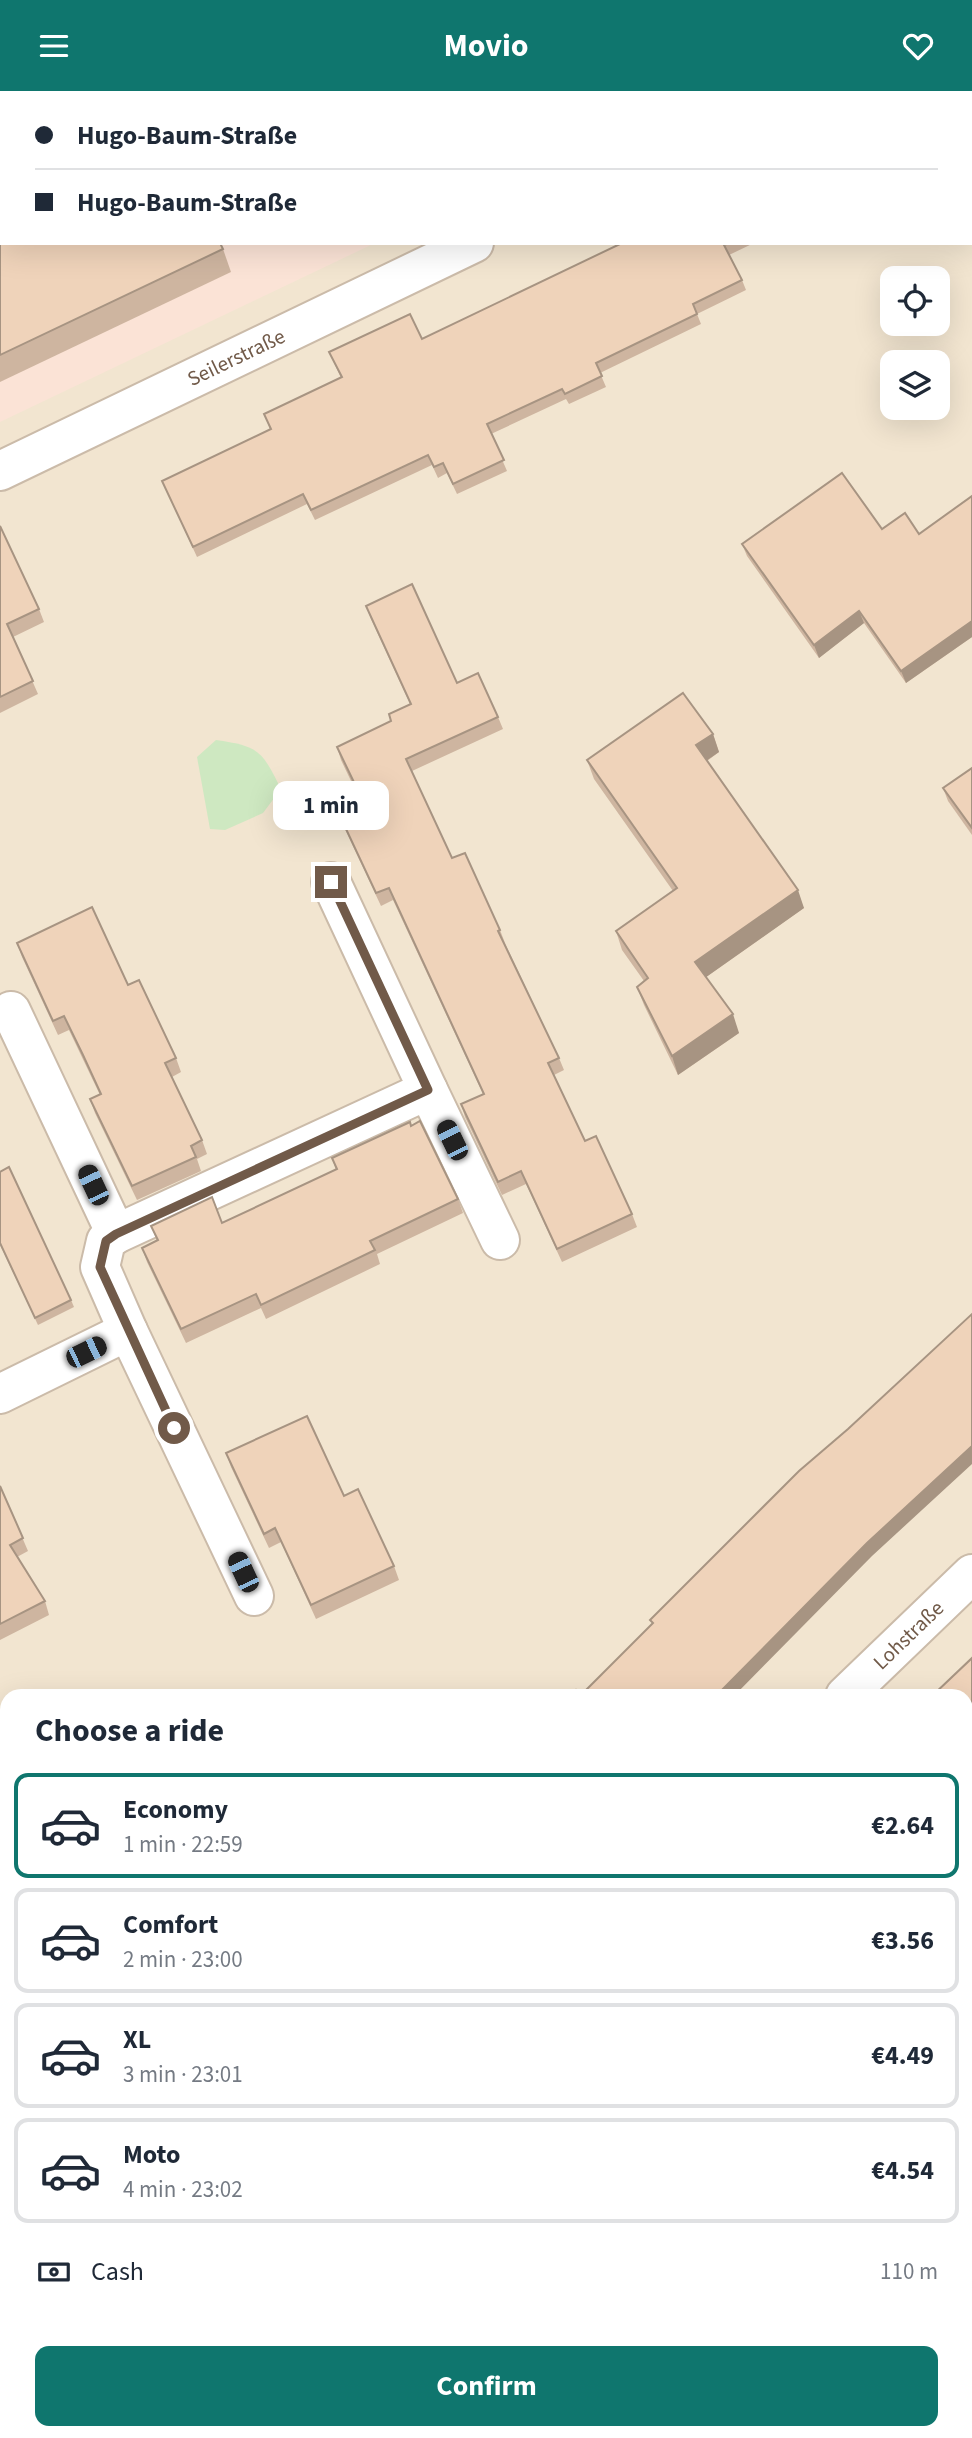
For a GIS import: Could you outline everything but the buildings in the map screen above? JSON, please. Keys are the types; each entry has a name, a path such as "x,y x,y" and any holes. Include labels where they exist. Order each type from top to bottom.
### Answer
{"street":[{"name":"Seilerstraße","path":"0,471 470,245"},
{"path":"331,882 500,1240"},
{"path":"10,1011 116,1234"},
{"path":"254,1596 100,1267 106,1241 428,1090"},
{"path":"0,1394 128,1331"},
{"name":"Lohstraße","path":"852,1689 972,1574"}],"shaded area":[{"path":"0,245 972,245 972,1689 0,1689"},
{"path":"0,245 371,245 0,422"}],"green space":[{"path":"216,740 242,745 258,753 269,766 281,789 263,813 225,830 210,829 197,757"}],"route":[{"path":"174,1428 100,1267 106,1241 428,1090 331,882"}]}
